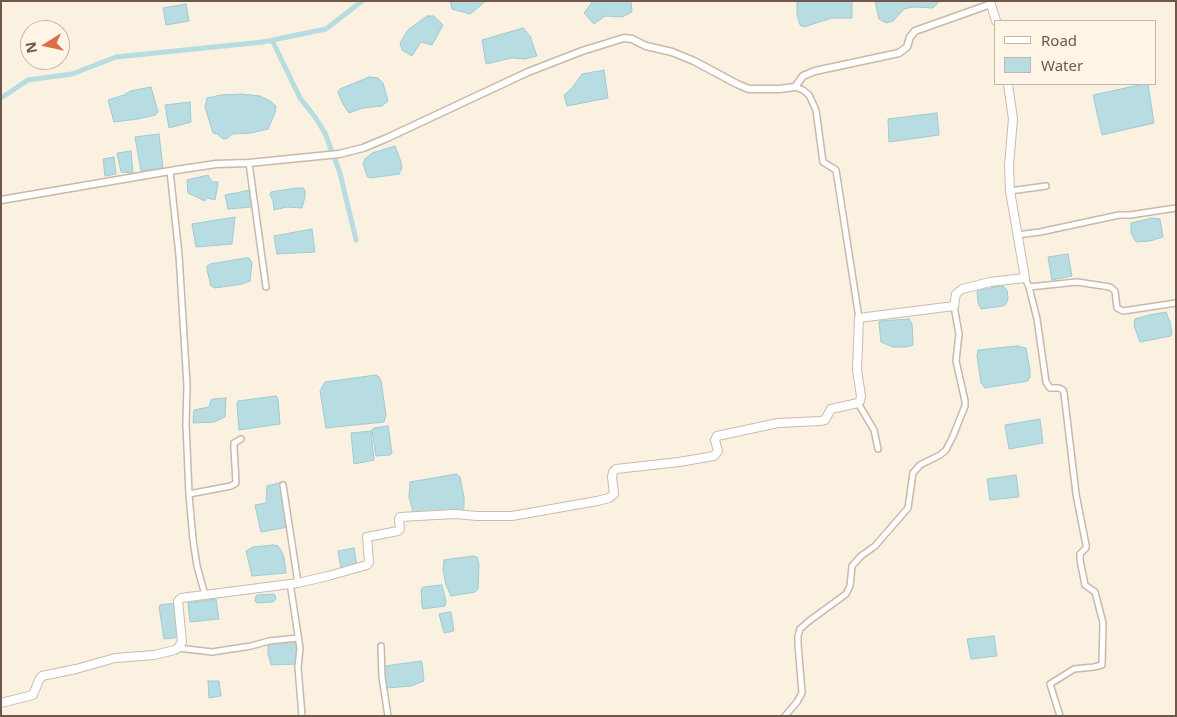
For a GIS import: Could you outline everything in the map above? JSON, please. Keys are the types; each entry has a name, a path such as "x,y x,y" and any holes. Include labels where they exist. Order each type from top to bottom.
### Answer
{"main road":[{"path":"991,3 996,20"},
{"path":"1,703 33,695 38,680 42,676 115,658 154,655 175,650 182,642 179,599 294,583 328,576 367,564 369,562 367,537 398,531 400,529 400,517 455,514 512,516 597,502 614,494 612,477 616,470 714,456 718,452 715,440 717,436 778,423 825,420 831,409 858,403 861,396 857,370 859,318 954,306 956,294 962,289 990,282 1025,278 1010,191 1009,165 1013,120 1008,85"}],"street":[{"path":"795,87 803,76 815,71 899,53 907,47 911,34 915,31 991,3"},
{"path":"1,200 170,170 216,164 325,157 363,148 528,72 624,38 632,39 646,46 672,52 694,61 737,84 749,88 779,89 795,87 809,95 816,110 824,162 836,170 859,318"},
{"path":"249,163 266,287"},
{"path":"170,170 179,255 184,329 189,494 197,566 205,595"},
{"path":"1010,191 1046,186"},
{"path":"1017,235 1040,232 1120,214 1130,215 1176,208"},
{"path":"1025,278 1030,287 1038,319 1046,382 1050,388 1059,388 1064,393 1076,494 1082,515 1086,544 1086,548 1080,554 1080,560 1085,585 1095,592 1103,623 1102,664 1094,667 1074,669 1050,684 1060,716"},
{"path":"1030,287 1077,282 1110,288 1115,291 1117,308 1123,311 1176,303"},
{"path":"785,716 802,693 798,644 800,629 808,621 846,594 850,586 852,566 861,556 875,546 908,508 912,474 920,465 946,450 953,436 965,406 956,361 959,334 954,306"},
{"path":"858,403 874,430 878,449"},
{"path":"189,494 231,486 236,483 234,443 241,439"},
{"path":"283,484 300,648 298,667 302,716"},
{"path":"178,648 212,652 269,641 298,638"},
{"path":"381,646 382,677 388,716"}],"water":[{"path":"450,1 486,1 470,14 452,9"},
{"path":"593,1 631,1 632,12 622,17 605,16 594,24 584,13"},
{"path":"797,1 852,1 852,18 832,18 804,27 800,25 797,14"},
{"path":"875,1 938,1 938,3 933,8 913,7 904,9 893,21 886,23 879,19"},
{"path":"186,4 189,21 166,25 163,8"},
{"path":"427,16 434,16 443,25 432,45 421,42 412,56 402,50 400,43 408,30"},
{"path":"523,28 530,36 537,56 525,59 512,58 486,64 482,40"},
{"path":"604,70 608,98 567,106 564,95 572,88 582,74"},
{"path":"369,77 378,78 383,83 388,101 382,106 363,108 349,113 338,92 340,89"},
{"path":"1139,85 1148,85 1154,123 1102,135 1093,95"},
{"path":"151,87 158,112 155,115 114,122 108,100 130,91"},
{"path":"241,94 260,96 270,101 276,106 275,113 268,129 251,133 232,134 228,138 223,139 213,133 205,107 207,98"},
{"path":"190,102 191,122 169,128 165,105"},
{"path":"937,113 939,135 889,142 888,119"},
{"path":"159,134 163,168 141,171 135,137"},
{"path":"395,146 402,168 399,174 370,178 367,176 363,163 365,159 372,153"},
{"path":"131,151 133,173 121,172 117,153"},
{"path":"114,157 116,174 105,176 103,159"},
{"path":"208,175 212,182 218,182 215,200 207,198 205,201 188,193 187,180"},
{"path":"303,188 305,190 302,208 287,207 274,210 271,192"},
{"path":"251,190 252,207 228,209 225,195"},
{"path":"235,217 232,244 196,247 192,224"},
{"path":"1152,218 1160,219 1163,237 1150,241 1136,242 1131,233 1131,223"},
{"path":"312,229 315,252 277,254 274,236"},
{"path":"1068,254 1072,276 1052,280 1048,257"},
{"path":"249,258 252,263 250,281 215,288 211,286 207,266"},
{"path":"1003,286 1007,290 1008,298 1006,304 981,309 978,303 977,291"},
{"path":"1166,312 1170,322 1171,336 1140,342 1134,326 1135,319"},
{"path":"909,319 912,323 913,345 893,347 881,342 880,321"},
{"path":"1017,346 1026,348 1030,370 1028,381 985,388 981,383 977,356 978,350"},
{"path":"376,375 381,381 386,415 384,422 326,428 320,391 325,382"},
{"path":"276,396 278,399 280,424 239,430 238,401"},
{"path":"226,398 225,417 214,422 193,423 194,410 209,407 213,399"},
{"path":"1040,419 1043,443 1009,449 1005,425"},
{"path":"388,426 392,453 390,455 376,456 372,430"},
{"path":"371,431 374,460 354,464 351,433"},
{"path":"456,474 460,477 464,497 462,511 413,512 409,497 410,482"},
{"path":"1016,475 1019,497 990,500 987,479"},
{"path":"282,482 288,527 261,532 255,505 266,503 267,486"},
{"path":"278,546 281,550 286,573 252,576 246,551 253,547"},
{"path":"354,548 357,566 341,569 338,551"},
{"path":"477,557 479,565 478,589 475,592 451,596 446,585 443,570 444,560"},
{"path":"442,585 446,601 445,606 423,609 421,590 423,587"},
{"path":"273,594 276,599 273,602 257,603 255,601 258,595"},
{"path":"216,599 219,619 190,622 188,603"},
{"path":"176,603 180,637 164,639 159,607 160,605"},
{"path":"451,612 454,631 444,633 439,614"},
{"path":"994,636 997,656 971,659 967,639"},
{"path":"297,639 299,642 297,664 271,665 268,653 270,641"},
{"path":"421,661 424,681 411,686 387,688 384,676 385,666"},
{"path":"208,681 219,681 221,696 209,698"}],"waterway":[{"path":"1,98 28,80 72,74 116,57 263,42 326,29 362,1"},
{"path":"272,40 300,98 325,133 340,173 356,240"}]}
